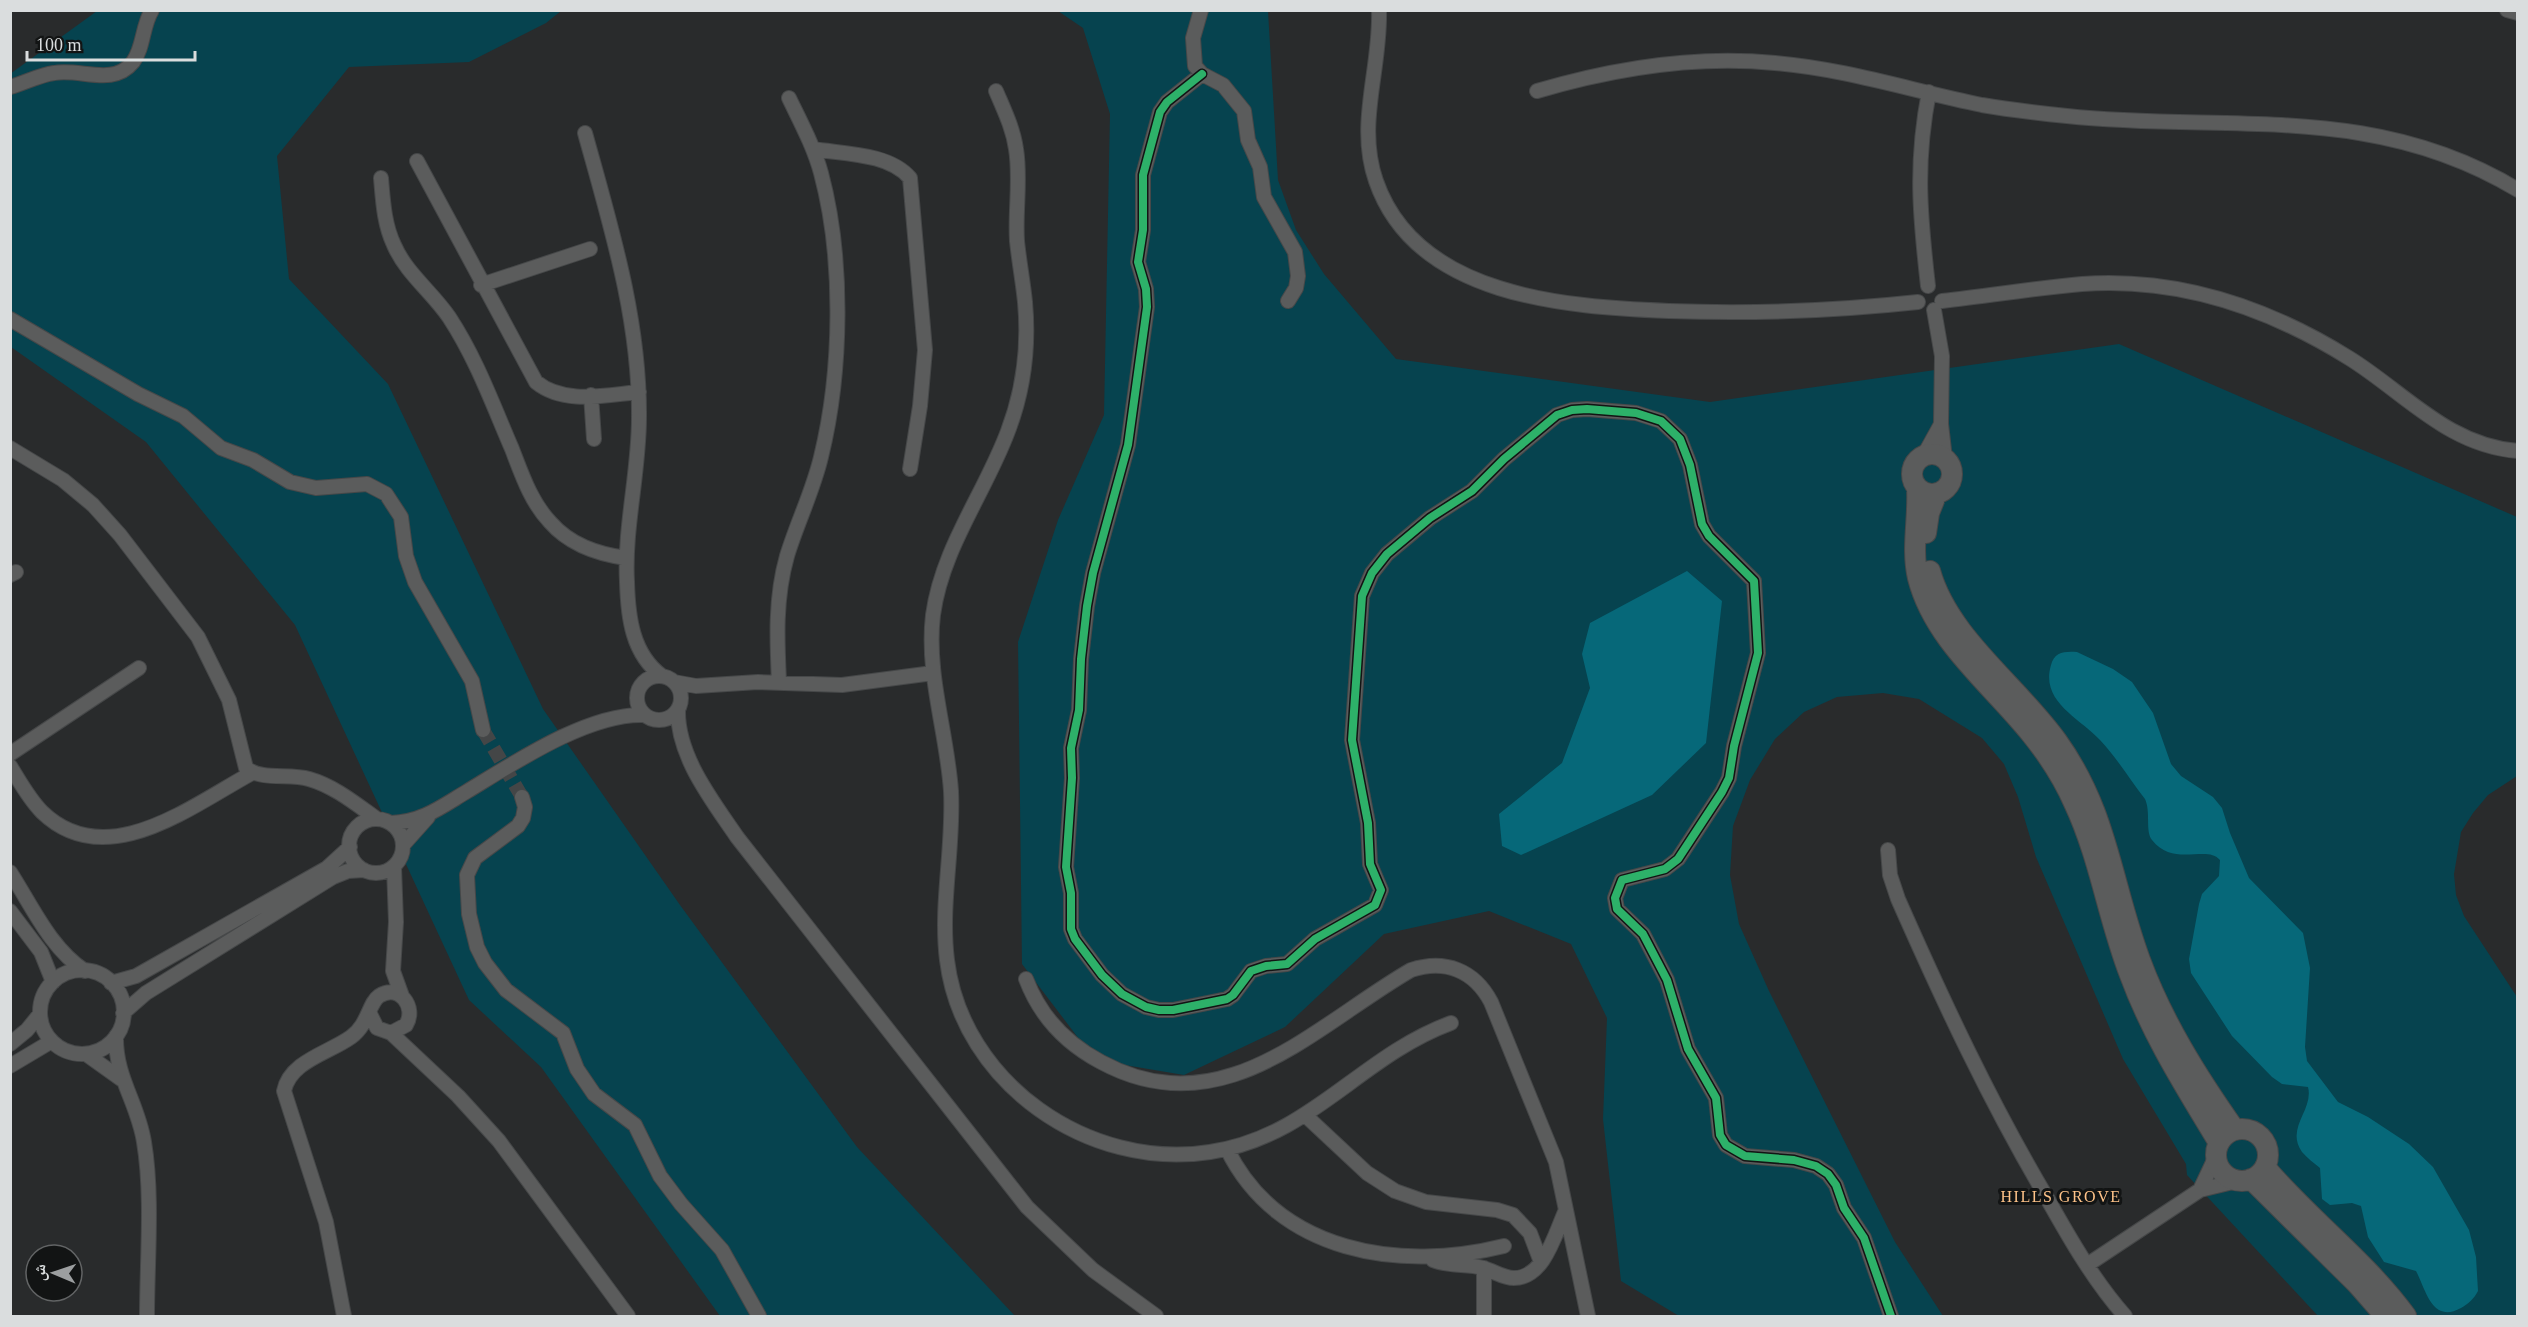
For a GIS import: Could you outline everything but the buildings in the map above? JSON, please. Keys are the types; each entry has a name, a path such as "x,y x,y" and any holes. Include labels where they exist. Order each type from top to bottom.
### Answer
{"street":[{"path":"10,87 54,73 72,72 105,76 120,72 136,57 145,24 152,10"},
{"path":"1201,10 1194,28 1195,66 1202,74 1223,85 1244,111 1248,140 1260,167 1264,197 1295,252 1298,276 1296,288 1288,302"},
{"path":"1379,10 1377,52 1367,122 1373,171 1384,198 1403,228 1428,252 1445,264 1511,292 1580,306 1748,312 1859,308 1918,302"},
{"path":"2507,10 2517,13"},
{"path":"1537,92 1636,67 1706,60 1776,63 1811,68 2001,108 2086,118 2269,123 2380,136 2441,154 2517,190"},
{"path":"1202,74 1167,102 1160,112 1143,175 1143,230 1138,261 1147,301 1138,379 1121,477 1090,590 1081,666 1079,710 1071,748 1072,778 1066,867 1071,893 1070,919 1075,939 1102,975 1122,994 1146,1007 1173,1010 1227,999 1233,995 1251,971 1266,966 1287,964 1315,939 1375,905 1381,890 1370,864 1367,815 1352,740 1362,596 1372,573 1387,554 1430,518 1472,491 1504,459 1557,415 1572,410 1587,409 1636,413 1661,421 1680,439 1686,452 1702,525 1709,536 1754,581 1758,653 1734,746 1729,778 1722,792 1678,860 1665,869 1622,880 1615,898 1617,909 1643,934 1667,980 1688,1048 1716,1098 1720,1135 1726,1145 1745,1156 1794,1160 1816,1166 1828,1174 1836,1185 1844,1208 1864,1238 1891,1317"},
{"path":"996,91 1009,121 1016,150 1017,230 1026,312 1025,363 1018,403 1004,442 950,553 939,586 933,621 933,673 945,736 951,800 946,956 954,994 979,1046 1002,1077 1022,1097 1045,1114 1078,1133 1114,1146 1151,1154 1190,1155 1227,1149 1268,1136 1306,1116 1392,1051 1451,1023"},
{"path":"1928,286 1918,178 1929,92"},
{"path":"779,682 776,631 779,590 786,557 821,458 830,414 835,352 836,282 833,240 825,189 813,149 789,98"},
{"path":"585,133 624,275 632,322 639,392 637,469 626,558 629,612 644,682"},
{"path":"813,149 879,160 903,169 910,178 925,350 920,406 910,469"},
{"path":"417,161 428,177 481,285 536,381 558,394 591,395 639,392"},
{"path":"381,178 386,223 394,248 459,333 484,384 535,503 551,524 571,540 595,552 626,558"},
{"path":"481,285 590,249"},
{"path":"1928,286 1919,292 1918,302 1922,309 2073,285 2114,284 2172,288 2227,299 2280,319 2349,358 2448,429 2490,447 2517,451"},
{"path":"1917,488 1928,494 1937,493 1946,488 1951,479 1951,468 1945,459 1941,424 1942,368 1939,290 1928,286"},
{"path":"10,319 138,393 172,409 221,448 253,460 290,482 316,488 367,484 386,494 401,517 406,556 415,582 472,681 483,730"},
{"path":"591,395 594,439"},
{"path":"1941,424 1924,455 1914,464 1912,472 1917,488 1916,562 1927,604 1941,628 2031,733 2065,784 2090,843 2115,934 2138,998 2217,1149 2220,1170 2251,1176 2299,1207 2369,1273 2406,1317"},
{"path":"10,448 63,480 93,505 120,535 198,637 230,700 243,762 252,773"},
{"path":"1924,455 1933,453 1945,459"},
{"path":"1937,493 1929,513 1926,534 1929,567 1936,590 1955,621 2043,723 2079,775 2110,851 2131,934 2149,983 2193,1068 2235,1130"},
{"path":"638,647 650,666 680,691 679,706 683,746"},
{"path":"10,754 139,668"},
{"path":"10,766 36,805 52,820 71,831 104,838 126,836 147,829 252,773 300,777 322,784 377,819 391,823 411,821 430,815 559,740 610,718 637,697 644,682 652,677 702,686 779,682 842,685 933,673"},
{"path":"610,718 669,718 702,686"},
{"path":"637,697 650,717 683,746 712,799 737,837 1008,1185 1068,1248 1156,1317"},
{"path":"341,795 355,829"},
{"path":"522,797 525,807 523,818 518,826 475,858 467,875 469,914 477,947 485,963 506,990 563,1033 577,1068 594,1094 635,1125 660,1176 681,1204 722,1250 759,1317"},
{"path":"403,845 430,815"},
{"path":"377,819 361,823 355,829 350,847 352,857 369,871 394,900"},
{"path":"391,823 402,837 403,845 399,861 394,867 393,964 396,984 409,1005 411,1041 419,1059"},
{"path":"111,983 136,976 327,868 350,847"},
{"path":"1888,850 1893,887 1932,975 2010,1133 2087,1265 2125,1317"},
{"path":"123,1013 146,993 333,877 348,871 369,871 394,867"},
{"path":"10,872 55,943 68,958 85,970 99,974 111,983 120,997 123,1013 116,1036 121,1079 141,1125 147,1160 147,1317"},
{"path":"10,911 41,952 53,982"},
{"path":"351,1037 370,1014 372,1004 379,997 393,964"},
{"path":"1026,979 1043,1014 1083,1050 1123,1073 1152,1081 1180,1083 1228,1077 1273,1060 1411,970 1434,965 1458,969 1478,982 1491,1002 1550,1145 1560,1178 1565,1212 1588,1317"},
{"path":"85,970 68,973 53,982 43,996 40,1014 43,1029 52,1041 67,1052 86,1054 103,1048 116,1036"},
{"path":"379,997 390,993 402,996"},
{"path":"10,1044 27,1030 40,1014"},
{"path":"370,1014 384,1030 419,1059 499,1141 628,1317"},
{"path":"344,1317 327,1222 284,1091 288,1078 297,1069 351,1037 384,1030 400,1031 409,1021"},
{"path":"10,1066 52,1041"},
{"path":"86,1054 121,1079"},
{"path":"1306,1116 1367,1173 1395,1191 1426,1202 1497,1210 1513,1215 1530,1233 1541,1262"},
{"path":"2087,1265 2200,1190 2251,1176 2267,1150 2262,1139 2247,1130 2235,1130 2226,1135 2217,1149 2200,1190"},
{"path":"1227,1149 1239,1174 1257,1196 1294,1224 1337,1243 1368,1252 1426,1256 1468,1253 1504,1246"},
{"path":"2251,1176 2357,1284 2385,1317"},
{"path":"1426,1256 1447,1265 1484,1268 1506,1277 1519,1277 1532,1272 1541,1262 1565,1212"},
{"path":"1484,1268 1484,1317"}],"shaded area":[{"path":"97,11 561,11 546,23 469,62 349,67 277,156 289,279 388,384 543,709 680,905 857,1147 1015,1316 720,1316 541,1067 469,1000 295,625 146,442 11,347 10,74"},
{"path":"1058,11 1268,11 1278,180 1296,230 1324,274 1396,359 1710,402 2119,344 2517,517 2517,776 2488,795 2473,813 2461,832 2454,874 2456,895 2464,916 2517,997 2517,1316 2318,1316 2187,1175 2186,1164 2123,1059 2036,857 2018,797 2004,764 1982,738 1919,699 1883,693 1837,697 1804,712 1775,739 1750,780 1733,826 1730,875 1739,924 1769,991 1895,1242 1943,1316 1679,1316 1621,1281 1603,1119 1607,1018 1571,944 1489,911 1384,934 1285,1027 1184,1075 1095,1060 1022,964 1018,642 1058,520 1104,415 1110,114 1083,28"},
{"path":"1687,571 1722,601 1706,743 1652,795 1521,855 1502,846 1499,814 1562,763 1590,688 1582,654 1590,623"},
{"path":"2064,652 2077,652 2113,669 2132,682 2153,713 2171,764 2181,776 2213,797 2222,808 2249,878 2303,933 2310,968 2305,1047 2307,1061 2338,1102 2368,1117 2409,1144 2433,1167 2469,1230 2476,1257 2478,1291 2471,1301 2461,1308 2443,1312 2431,1303 2416,1271 2384,1262 2368,1237 2361,1206 2352,1203 2330,1205 2322,1199 2320,1168 2302,1152 2297,1135 2309,1095 2308,1087 2282,1084 2272,1077 2232,1036 2191,973 2189,959 2199,904 2202,894 2219,876 2220,860 2207,854 2170,853 2152,840 2145,799 2106,747 2064,708 2051,689 2049,678 2052,661"}],"tunnel":[{"path":"483,730 522,797"}],"cycle path":[{"path":"1202,74 1167,102 1160,112 1143,175 1143,230 1138,262 1146,289 1147,307 1128,445 1093,573 1087,606 1081,659 1079,710 1071,748 1072,778 1066,867 1071,893 1071,929 1075,939 1102,975 1122,994 1146,1007 1173,1010 1227,999 1233,995 1251,971 1266,966 1287,964 1315,939 1375,905 1381,890 1370,864 1368,823 1352,740 1362,596 1372,573 1387,554 1430,518 1472,491 1504,459 1557,415 1572,410 1587,409 1636,413 1661,421 1680,439 1690,465 1702,524 1709,536 1754,581 1758,653 1734,746 1729,778 1722,792 1678,859 1665,869 1622,880 1615,898 1617,909 1643,934 1667,980 1688,1049 1716,1098 1720,1135 1726,1145 1745,1156 1794,1160 1816,1166 1828,1174 1836,1185 1844,1208 1864,1238 1891,1316"}],"district":[{"name":"HILLS GROVE","path":"2061,1196"}]}
